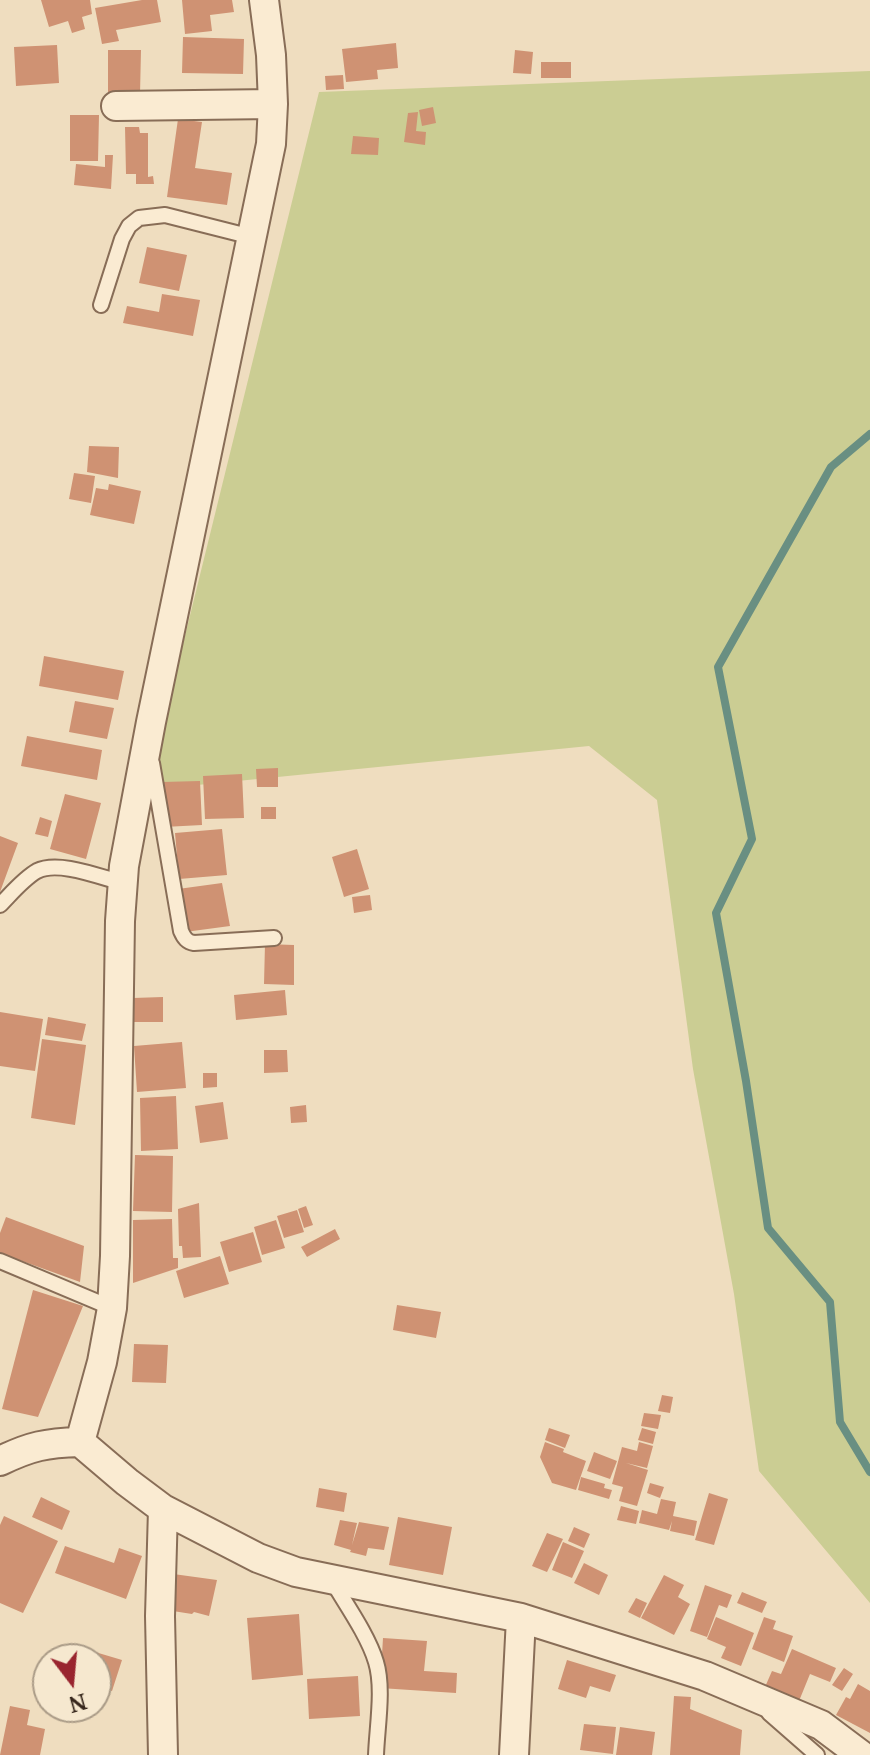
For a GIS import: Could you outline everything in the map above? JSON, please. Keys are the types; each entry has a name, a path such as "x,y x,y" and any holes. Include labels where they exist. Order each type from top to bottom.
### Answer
{"street":[{"path":"80,1442 102,1362 112,1308 120,921 124,866 271,144 271,55 264,0"},
{"path":"116,106 273,104"},
{"path":"0,1461 48,1443 80,1442 163,1509 258,1558 296,1572 521,1618 705,1676 821,1725 861,1755"},
{"path":"163,1509 160,1616 163,1755"},
{"path":"514,1755 521,1618"}],"lane":[{"path":"101,305 122,239 129,226 139,218 165,215 252,237"},
{"path":"148,743 184,937 194,943 274,938"},
{"path":"0,905 29,877 50,867 123,883"},
{"path":"0,1261 112,1308"},
{"path":"331,1579 376,1662 379,1689 376,1755"},
{"path":"747,1693 817,1755"}],"green space":[{"path":"870,71 870,1603 759,1471 734,1294 693,1069 657,800 589,746 147,790 319,92"}],"building":[{"path":"41,0 90,0 92,14 82,17 85,29 72,33 68,21 49,27"},
{"path":"157,0 161,22 116,30 119,41 102,44 95,8"},
{"path":"182,0 232,0 234,12 210,15 212,31 185,34"},
{"path":"183,37 244,39 243,74 182,73"},
{"path":"396,43 398,68 377,70 378,79 346,82 342,49"},
{"path":"57,45 59,83 16,86 14,47"},
{"path":"108,50 141,50 140,94 108,94"},
{"path":"515,50 533,52 531,74 513,73"},
{"path":"541,62 571,62 571,78 541,78"},
{"path":"343,75 344,89 326,90 325,76"},
{"path":"433,107 436,123 422,126 419,110"},
{"path":"418,112 416,131 426,132 425,145 404,142 408,113"},
{"path":"70,115 99,115 98,161 70,161"},
{"path":"178,119 202,122 195,168 232,173 227,205 167,197"},
{"path":"125,127 139,127 140,133 148,133 148,177 153,176 154,184 136,184 136,174 126,174"},
{"path":"353,136 379,138 378,155 351,154"},
{"path":"105,155 113,155 111,189 74,185 76,164 105,167"},
{"path":"147,247 187,255 179,291 139,283"},
{"path":"162,294 200,300 193,336 123,323 127,306 159,312"},
{"path":"89,446 119,447 118,478 87,472"},
{"path":"74,473 95,476 91,503 69,499"},
{"path":"109,484 141,491 134,524 90,515 96,488 108,490"},
{"path":"44,656 124,671 118,700 39,686"},
{"path":"75,701 114,708 107,739 69,732"},
{"path":"27,736 102,750 97,780 21,766"},
{"path":"278,768 278,787 257,787 256,769"},
{"path":"242,774 244,818 205,819 203,776"},
{"path":"200,781 202,825 164,827 162,782"},
{"path":"65,794 101,803 86,859 50,849"},
{"path":"261,807 276,807 276,819 261,819"},
{"path":"40,817 52,821 48,837 35,834"},
{"path":"222,829 227,875 179,879 175,833"},
{"path":"0,836 18,843 0,892"},
{"path":"357,849 369,889 344,897 332,857"},
{"path":"222,883 230,926 185,932 178,889"},
{"path":"370,895 372,910 354,913 352,897"},
{"path":"265,944 294,945 294,985 264,984"},
{"path":"285,990 287,1015 236,1020 234,995"},
{"path":"163,997 163,1022 134,1022 133,998"},
{"path":"0,1012 43,1019 35,1071 0,1066"},
{"path":"48,1017 86,1024 82,1041 45,1035"},
{"path":"42,1039 86,1045 75,1125 31,1118"},
{"path":"182,1042 186,1088 137,1092 134,1046"},
{"path":"264,1050 287,1050 288,1072 264,1073"},
{"path":"203,1073 217,1073 217,1087 203,1088"},
{"path":"176,1096 178,1149 141,1151 140,1098"},
{"path":"223,1102 228,1139 200,1143 195,1106"},
{"path":"306,1105 307,1122 291,1123 290,1107"},
{"path":"135,1155 173,1156 172,1212 133,1211"},
{"path":"199,1203 201,1257 183,1258 182,1246 179,1246 178,1209"},
{"path":"306,1206 313,1225 304,1228 298,1209"},
{"path":"297,1210 304,1232 284,1238 277,1216"},
{"path":"6,1217 84,1246 80,1282 0,1253 0,1233"},
{"path":"172,1219 173,1258 178,1258 178,1268 133,1283 133,1220"},
{"path":"276,1220 285,1248 262,1255 254,1227"},
{"path":"335,1229 340,1239 307,1257 301,1247"},
{"path":"253,1232 262,1262 229,1272 220,1242"},
{"path":"220,1256 229,1284 184,1298 176,1271"},
{"path":"33,1290 83,1306 38,1417 2,1409"},
{"path":"397,1305 441,1312 436,1338 393,1330"},
{"path":"134,1344 168,1345 166,1383 132,1382"},
{"path":"662,1395 673,1397 670,1413 658,1411"},
{"path":"644,1413 661,1415 658,1429 641,1426"},
{"path":"549,1428 570,1435 565,1448 545,1440"},
{"path":"642,1428 656,1432 653,1444 638,1440"},
{"path":"545,1442 586,1461 576,1490 552,1483 540,1457"},
{"path":"639,1442 653,1446 647,1468 626,1463 648,1470 637,1506 619,1501 623,1487 612,1484 622,1447 637,1451"},
{"path":"594,1452 617,1461 610,1479 587,1471"},
{"path":"581,1477 605,1484 604,1488 612,1490 609,1499 578,1490"},
{"path":"650,1483 664,1487 660,1498 647,1493"},
{"path":"319,1488 347,1493 344,1512 316,1507"},
{"path":"709,1493 728,1499 714,1545 695,1540"},
{"path":"41,1497 70,1511 62,1530 32,1517"},
{"path":"661,1499 676,1502 673,1516 697,1521 694,1536 670,1531 672,1521 669,1530 639,1523 642,1510 657,1514"},
{"path":"621,1506 639,1511 636,1524 617,1520"},
{"path":"4,1516 58,1541 23,1613 0,1603 0,1525"},
{"path":"398,1517 452,1527 443,1575 389,1565"},
{"path":"340,1520 357,1523 352,1545 359,1522 389,1527 384,1550 368,1548 366,1556 334,1545"},
{"path":"574,1527 590,1534 584,1548 568,1541"},
{"path":"547,1533 563,1539 547,1572 532,1566"},
{"path":"563,1542 584,1551 572,1578 552,1570"},
{"path":"65,1546 114,1563 119,1548 142,1556 126,1599 55,1573"},
{"path":"584,1563 608,1575 599,1595 574,1583"},
{"path":"166,1573 217,1580 209,1616 160,1609"},
{"path":"664,1575 684,1585 678,1597 690,1604 674,1635 641,1618"},
{"path":"705,1585 732,1595 727,1608 719,1605 707,1637 690,1631"},
{"path":"742,1592 767,1602 762,1613 737,1603"},
{"path":"636,1598 647,1603 640,1618 628,1612"},
{"path":"299,1614 303,1675 252,1680 247,1618"},
{"path":"716,1617 754,1633 741,1666 721,1658 726,1647 707,1639"},
{"path":"764,1617 776,1621 773,1629 793,1636 784,1662 752,1649"},
{"path":"383,1638 427,1641 424,1671 457,1673 456,1693 380,1688"},
{"path":"792,1649 836,1668 830,1682 810,1674 799,1701 765,1687 772,1671 781,1674"},
{"path":"112,1657 122,1660 112,1691"},
{"path":"567,1660 616,1675 610,1692 590,1686 586,1698 558,1689"},
{"path":"844,1668 853,1674 842,1691 832,1685"},
{"path":"358,1676 360,1716 309,1719 307,1679"},
{"path":"858,1684 870,1691 870,1733 836,1715"},
{"path":"674,1696 691,1697 690,1709 742,1730 740,1755 670,1755"},
{"path":"10,1706 30,1710 27,1725 45,1729 40,1755 0,1755"},
{"path":"584,1724 616,1727 613,1754 580,1750"},
{"path":"620,1727 655,1732 652,1755 616,1755"}],"waterway":[{"path":"870,434 831,467 718,667 752,839 716,913 768,1228 830,1302 840,1422 870,1472"}]}
